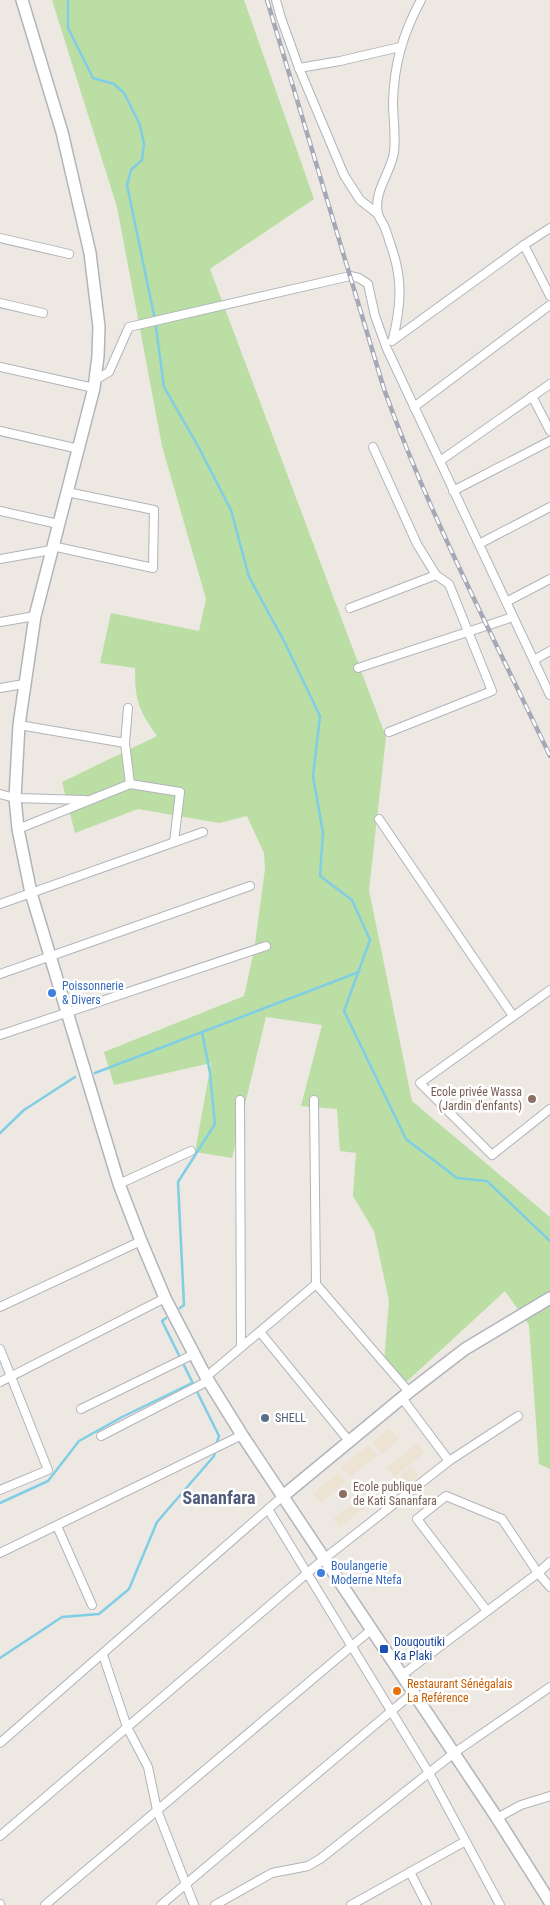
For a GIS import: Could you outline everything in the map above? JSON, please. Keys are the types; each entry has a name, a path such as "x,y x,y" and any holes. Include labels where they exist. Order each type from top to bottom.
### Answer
{"main road":[{"path":"22,0 62,132 90,253 99,326 94,384 35,616 19,725 15,798 18,829 31,893 119,1184 140,1241 165,1298 207,1379 242,1434 548,1896"},
{"path":"283,1496 465,1349 550,1298"}],"street":[{"path":"276,0 300,68 344,175 360,200 378,214 386,229 395,256 400,280 400,298 393,339 387,349"},
{"path":"378,214 378,200 382,182 394,152 393,103 395,67 400,47 421,0"},
{"path":"300,68 400,47"},
{"path":"393,339 524,244 550,228"},
{"path":"0,238 69,254"},
{"path":"524,244 550,296"},
{"path":"0,367 94,384 109,372 128,327 350,276 359,278 368,284 375,316 387,349 550,695"},
{"path":"0,303 44,313"},
{"path":"414,407 550,305"},
{"path":"440,462 550,384"},
{"path":"532,396 550,431"},
{"path":"0,431 79,449"},
{"path":"453,490 550,441"},
{"path":"373,447 417,544 436,575 449,584 492,691 389,732"},
{"path":"1,559 51,548 153,568 154,510 67,492"},
{"path":"479,544 550,507"},
{"path":"0,511 58,524"},
{"path":"350,608 436,575"},
{"path":"506,602 550,580"},
{"path":"0,622 35,616"},
{"path":"358,668 513,617"},
{"path":"534,660 550,651"},
{"path":"0,688 24,684"},
{"path":"128,708 125,742 130,784"},
{"path":"19,725 125,742"},
{"path":"18,829 130,784 180,792 174,842"},
{"path":"0,794 15,798 89,800"},
{"path":"378,819 514,1016"},
{"path":"0,904 203,832"},
{"path":"0,974 250,886"},
{"path":"0,1036 266,946"},
{"path":"550,990 420,1083 492,1156 550,1109"},
{"path":"240,1100 241,1347"},
{"path":"314,1100 316,1284 406,1395 449,1461"},
{"path":"119,1184 191,1151"},
{"path":"0,1307 140,1241"},
{"path":"101,1436 207,1379 241,1347 316,1284"},
{"path":"0,1382 165,1298"},
{"path":"260,1332 349,1441"},
{"path":"0,1349 48,1470 0,1490"},
{"path":"81,1409 194,1354"},
{"path":"0,1836 325,1558 449,1461 518,1416"},
{"path":"0,1553 242,1434"},
{"path":"0,1743 283,1496"},
{"path":"487,1611 417,1519 446,1496 502,1518 538,1573 550,1587"},
{"path":"268,1509 428,1773 500,1905"},
{"path":"57,1526 92,1605"},
{"path":"402,1675 550,1562"},
{"path":"45,1905 372,1629"},
{"path":"103,1655 127,1727 148,1767 157,1810 194,1905"},
{"path":"214,1905 272,1873 308,1866 320,1859 454,1753 550,1687"},
{"path":"161,1905 414,1692"},
{"path":"497,1818 520,1805 550,1796"},
{"path":"351,1905 464,1842"},
{"path":"410,1872 427,1905"}],"shaded area":[{"path":"389,1428 399,1439 382,1454 372,1443"},
{"path":"417,1443 425,1452 395,1477 387,1468"},
{"path":"368,1445 377,1455 350,1477 341,1467"},
{"path":"411,1466 419,1475 395,1498 387,1489"},
{"path":"338,1472 346,1481 321,1503 313,1494"},
{"path":"359,1498 366,1506 340,1527 333,1519"}],"green space":[{"path":"52,0 244,0 314,199 210,269 386,737 369,890 412,1101 550,1217 550,1469 539,1464 529,1325 505,1291 403,1385 384,1364 389,1300 374,1231 353,1196 356,1153 340,1151 337,1109 301,1106 322,1025 266,1017 232,1158 195,1152 211,1063 114,1085 104,1052 244,996 254,951 265,869 264,853 247,816 219,823 138,809 75,833 62,782 157,736 139,704 135,668 100,663 111,613 199,631 206,599 162,446 117,207"}],"waterway":[{"path":"68,0 68,28 93,78 114,84 124,93 140,125 144,144 142,160 131,170 127,185 155,320 164,387 199,448 231,510 249,577 284,641 320,716 313,776 323,833 320,876 352,900 370,940 344,1011 406,1139 457,1178 487,1181 550,1241"},
{"path":"95,1073 359,972"},
{"path":"180,1308 184,1305 178,1182 215,1124 210,1073 202,1032"},
{"path":"0,1133 24,1110 75,1077"},
{"path":"166,1318 162,1321 219,1436 216,1445"},
{"path":"0,1503 48,1481 79,1441 122,1417 192,1383"},
{"path":"0,1658 62,1617 99,1614 129,1589 157,1522 214,1456 215,1450"}],"railway":[{"path":"267,0 384,389 441,529 550,756"}],"place":[{"name":"Poissonnerie & Divers","path":"52,993"},
{"name":"Ecole privée Wassa (Jardin d'enfants)","path":"532,1099"},
{"name":"SHELL","path":"265,1418"},
{"name":"Ecole publique de Kati Sananfara","path":"343,1494"},
{"name":"Boulangerie Moderne Ntefa","path":"321,1573"},
{"name":"Dougoutiki Ka Plaki","path":"384,1649"},
{"name":"Restaurant Sénégalais La Reférence","path":"397,1691"}],"district":[{"name":"Sananfara","path":"219,1497"}]}
